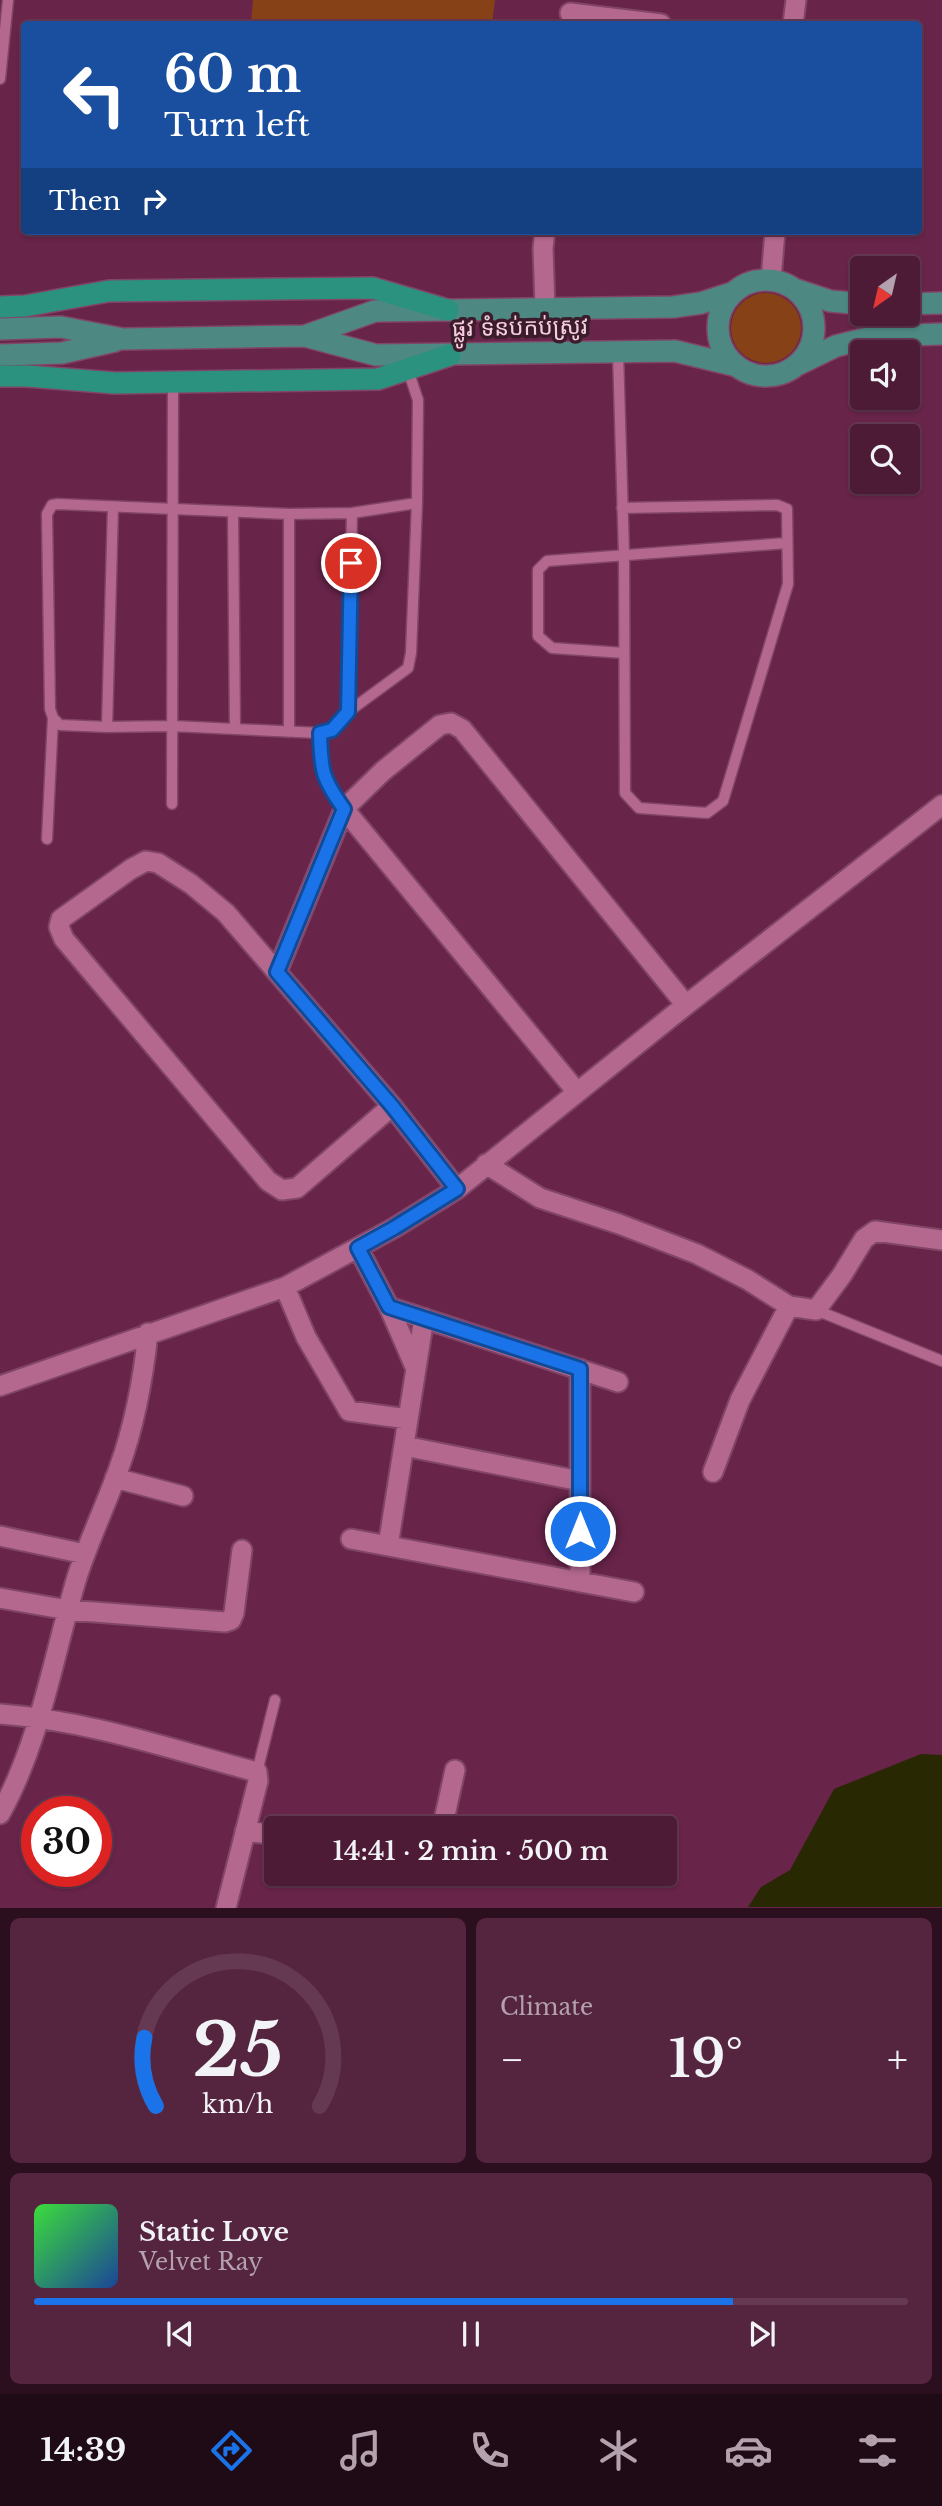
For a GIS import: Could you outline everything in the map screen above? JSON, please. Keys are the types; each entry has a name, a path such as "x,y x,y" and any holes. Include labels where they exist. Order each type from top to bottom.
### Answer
{"highway":[{"path":"0,307 25,306 109,291 373,288 448,310"},
{"path":"0,376 115,383 378,379 450,355"}],"main road":[{"path":"850,303 830,301 793,289 781,282 753,281 732,293 719,314 718,326 723,349 737,366 760,375 773,375 836,346 876,337 942,334"},
{"path":"793,289 808,303 814,326 811,345 794,367"},
{"name":"ផ្លូវ ទំនប់កប់ស្រូវ","path":"305,337 374,310 673,307 701,303 732,293"},
{"path":"920,304 942,303"},
{"name":"ផ្លូវ ទំនប់កប់ស្រូវ","path":"0,329 61,327 123,339 305,337 376,355 674,351 737,366"},
{"name":"ផ្លូវ ទំនប់កប់ស្រូវ","path":"0,355 62,353 123,339"}],"street":[{"path":"793,21 796,0"},
{"path":"571,13 636,21"},
{"path":"545,235 545,308"},
{"path":"771,280 775,235"},
{"path":"277,972 344,809 383,771 440,725 451,723 462,729 686,1005"},
{"path":"0,1386 285,1287 394,1228 457,1189 686,1005 942,805"},
{"path":"344,809 577,1092"},
{"path":"392,1106 297,1188 282,1190 268,1181 64,939 59,927 61,919 131,869 146,862 158,863 191,884 226,913 392,1106 457,1189"},
{"path":"486,1164 540,1198 619,1224 696,1254 748,1280 789,1306 816,1310 864,1240 875,1231 942,1240"},
{"path":"358,1248 389,1307 416,1370"},
{"path":"285,1287 306,1337 349,1412 408,1419"},
{"path":"713,1472 740,1400 789,1306"},
{"path":"389,1307 618,1382"},
{"path":"388,1546 424,1318"},
{"path":"0,1814 22,1768 40,1717 85,1554 115,1479 143,1380 148,1334"},
{"path":"580,1369 580,1582"},
{"path":"404,1446 580,1481"},
{"path":"115,1479 183,1496"},
{"path":"0,1536 85,1554"},
{"path":"351,1539 634,1592"},
{"path":"0,1598 68,1610 225,1622 231,1620 234,1613 242,1550"},
{"path":"0,1714 40,1717 137,1737 257,1772 258,1781 226,1908"},
{"path":"445,1816 455,1770"},
{"path":"245,1831 264,1833"}],"lane":[{"path":"0,79 8,0"},
{"path":"618,352 622,508 624,554 625,793 639,808 707,813 723,801 788,584 787,509 783,506 622,508"},
{"path":"53,718 60,725 172,726 320,733 332,730 348,712 408,668 411,653 417,503 418,400 407,369"},
{"path":"172,804 173,383"},
{"path":"47,839 53,718 50,709 47,514 52,505 58,503 289,514 352,513 417,503"},
{"path":"107,727 113,507"},
{"path":"233,513 235,729"},
{"path":"348,712 352,513"},
{"path":"289,514 289,732"},
{"path":"624,653 552,648 538,636 538,570 547,561 787,543"},
{"path":"320,733 321,766 326,783 344,809"},
{"path":"816,1310 942,1361"},
{"path":"257,1772 275,1700"}],"shaded area":[{"path":"253,0 495,0 492,21 251,21"},
{"path":"766,293 791,303 801,328 791,353 766,363 741,353 731,328 741,303"},
{"path":"921,1754 942,1755 942,1907 748,1907 761,1887 790,1870 834,1789"}],"route":[{"path":"351,563 348,712 332,730 320,733 321,766 326,783 344,809 277,972 392,1106 457,1189 358,1248 389,1307 580,1369 580,1531"}]}
